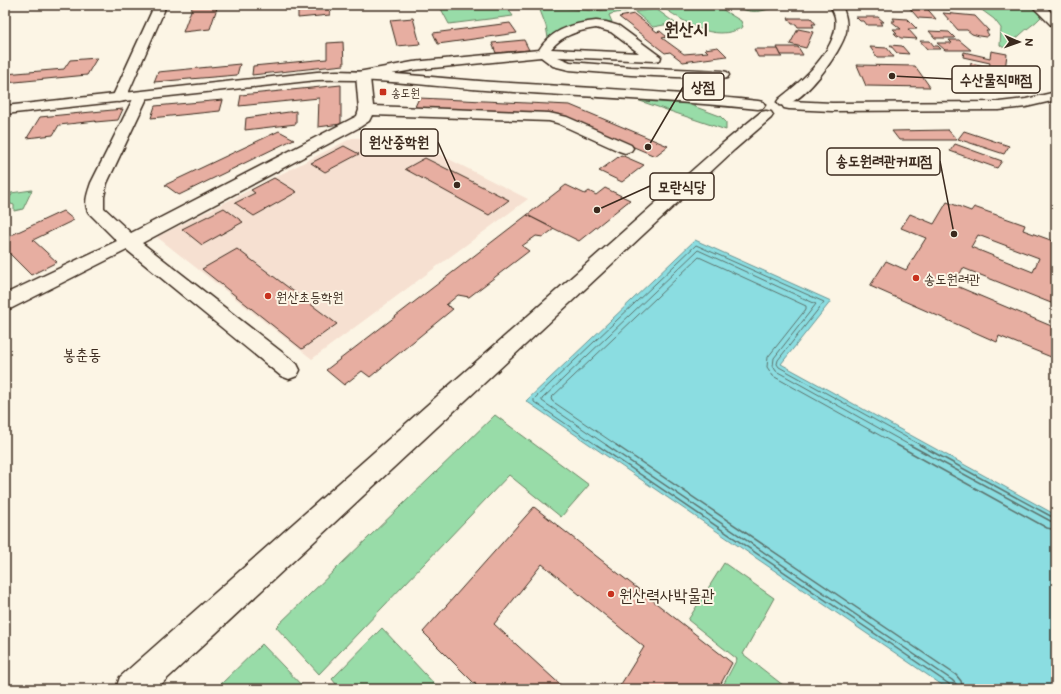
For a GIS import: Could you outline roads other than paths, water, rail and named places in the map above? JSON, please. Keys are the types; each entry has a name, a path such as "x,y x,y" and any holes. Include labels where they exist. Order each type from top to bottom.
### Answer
{"street":[{"path":"119,98 158,11 159,5"},
{"path":"132,689 728,146 792,96 826,60 837,42 840,34 840,11 836,5"},
{"path":"1037,5 1056,23"},
{"path":"363,75 413,66 543,53 564,55 655,57 644,51 615,29 602,24 565,32 545,47 543,53"},
{"path":"543,53 558,63 569,66 631,71 722,75"},
{"path":"5,110 317,76 363,75 474,85 668,96 776,110 832,107 999,106 1026,103 1056,96"},
{"path":"5,303 129,242 355,124 364,118 366,110 363,75"},
{"path":"141,96 99,183 95,197 95,209 129,242 289,370"},
{"path":"366,110 549,117 562,120 625,148"}],"water":[{"path":"695,240 831,301 781,364 1056,515 1056,689 948,689 526,401"}],"place":[{"name":"수산물직매점","path":"892,76"},
{"name":"송도원","path":"383,92"},
{"name":"상점","path":"648,147"},
{"name":"원산중학원","path":"457,185"},
{"name":"모란식당","path":"597,210"},
{"name":"송도원려관커피점","path":"954,234"},
{"name":"송도원려관","path":"916,278"},
{"name":"원산초등학원","path":"268,296"},
{"name":"원산력사박물관","path":"611,594"}],"district":[{"name":"원산시","path":"686,28"},
{"name":"봉춘동","path":"82,353"}]}
